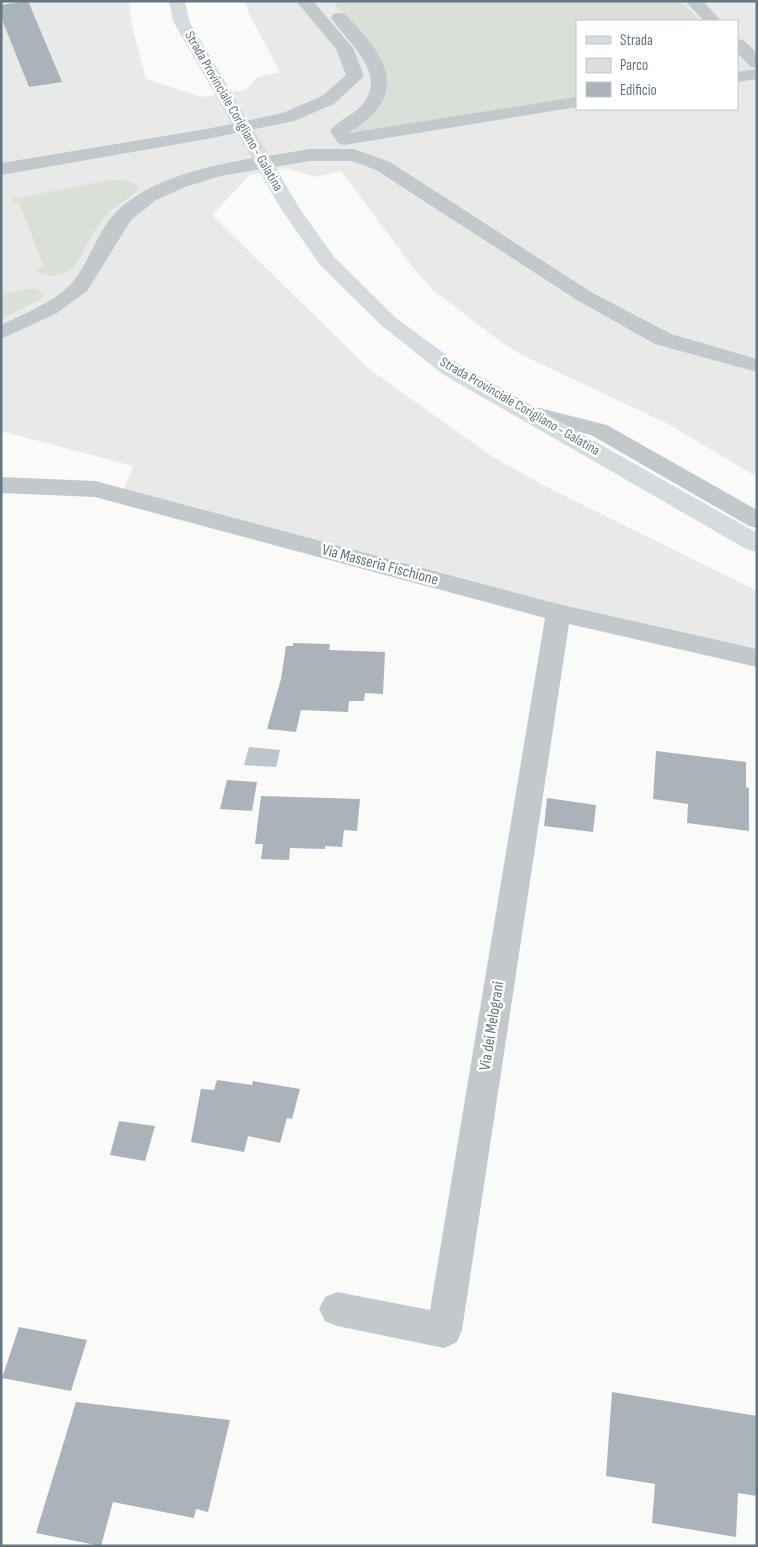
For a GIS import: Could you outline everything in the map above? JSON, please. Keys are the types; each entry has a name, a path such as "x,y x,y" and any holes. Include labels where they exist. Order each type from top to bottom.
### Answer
{"main road":[{"name":"Strada Provinciale Corigliano - Galatina","path":"177,1 181,21 291,208 327,260 388,322 452,370 757,544"}],"street":[{"path":"1,182 168,161 300,129 331,114 350,98 355,76 344,48 304,1"},
{"path":"326,1 367,49 378,70 378,89 370,107 339,131 344,139 576,102"},
{"path":"693,1 712,20"},
{"path":"738,45 757,63"},
{"path":"738,77 757,74"},
{"path":"1,169 168,161 217,171 310,155 354,155 383,166 584,296 663,339 757,366"},
{"path":"1,333 50,309 80,287 123,216 149,196 168,161"},
{"path":"527,412 599,430 757,520"},
{"name":"Via Masseria Fischione","path":"1,484 94,488 558,613 757,658"},
{"name":"Via dei Melograni","path":"337,1309 444,1330 558,613"}],"shaded area":[{"path":"1,1 130,1 131,22 146,79 202,97 245,90 258,77 280,72 244,1 757,1 757,477 668,424 522,355 501,342 433,290 414,269 341,171 315,177 285,168 250,175 212,215 369,369 493,457 545,486 757,591 757,649 587,614 124,489 133,466 1,431"},
{"path":"249,747 280,750 276,767 244,765"}],"green space":[{"path":"332,1 680,1 700,20 576,20 576,98 355,133 352,130 379,108 386,94 386,79 375,50"},
{"path":"123,179 130,181 138,188 106,215 70,271 52,276 35,270 44,267 20,204 12,203 11,199"},
{"path":"37,289 43,296 39,300 1,319 1,294"}],"building":[{"path":"28,1 62,82 29,87 1,17 1,5"},
{"path":"293,643 330,644 329,650 385,652 383,694 365,693 364,701 349,701 348,712 301,710 296,732 267,729 281,679 286,646 293,646"},
{"path":"656,751 746,762 746,787 749,788 749,831 687,823 688,804 653,799"},
{"path":"227,780 257,782 252,811 220,809"},
{"path":"261,796 360,799 357,831 344,830 342,847 325,846 325,849 290,848 289,860 261,859 263,844 255,844"},
{"path":"547,798 596,805 593,832 544,826"},
{"path":"217,1080 252,1085 253,1081 300,1089 292,1119 287,1118 280,1143 248,1136 244,1152 191,1142 201,1089 214,1090"},
{"path":"119,1121 155,1126 145,1161 110,1155"},
{"path":"19,1327 87,1340 71,1391 2,1378"},
{"path":"612,1392 757,1416 757,1496 738,1493 736,1537 652,1523 655,1484 606,1476"},
{"path":"76,1402 230,1420 208,1512 196,1509 194,1518 113,1502 101,1546 36,1533"}]}
